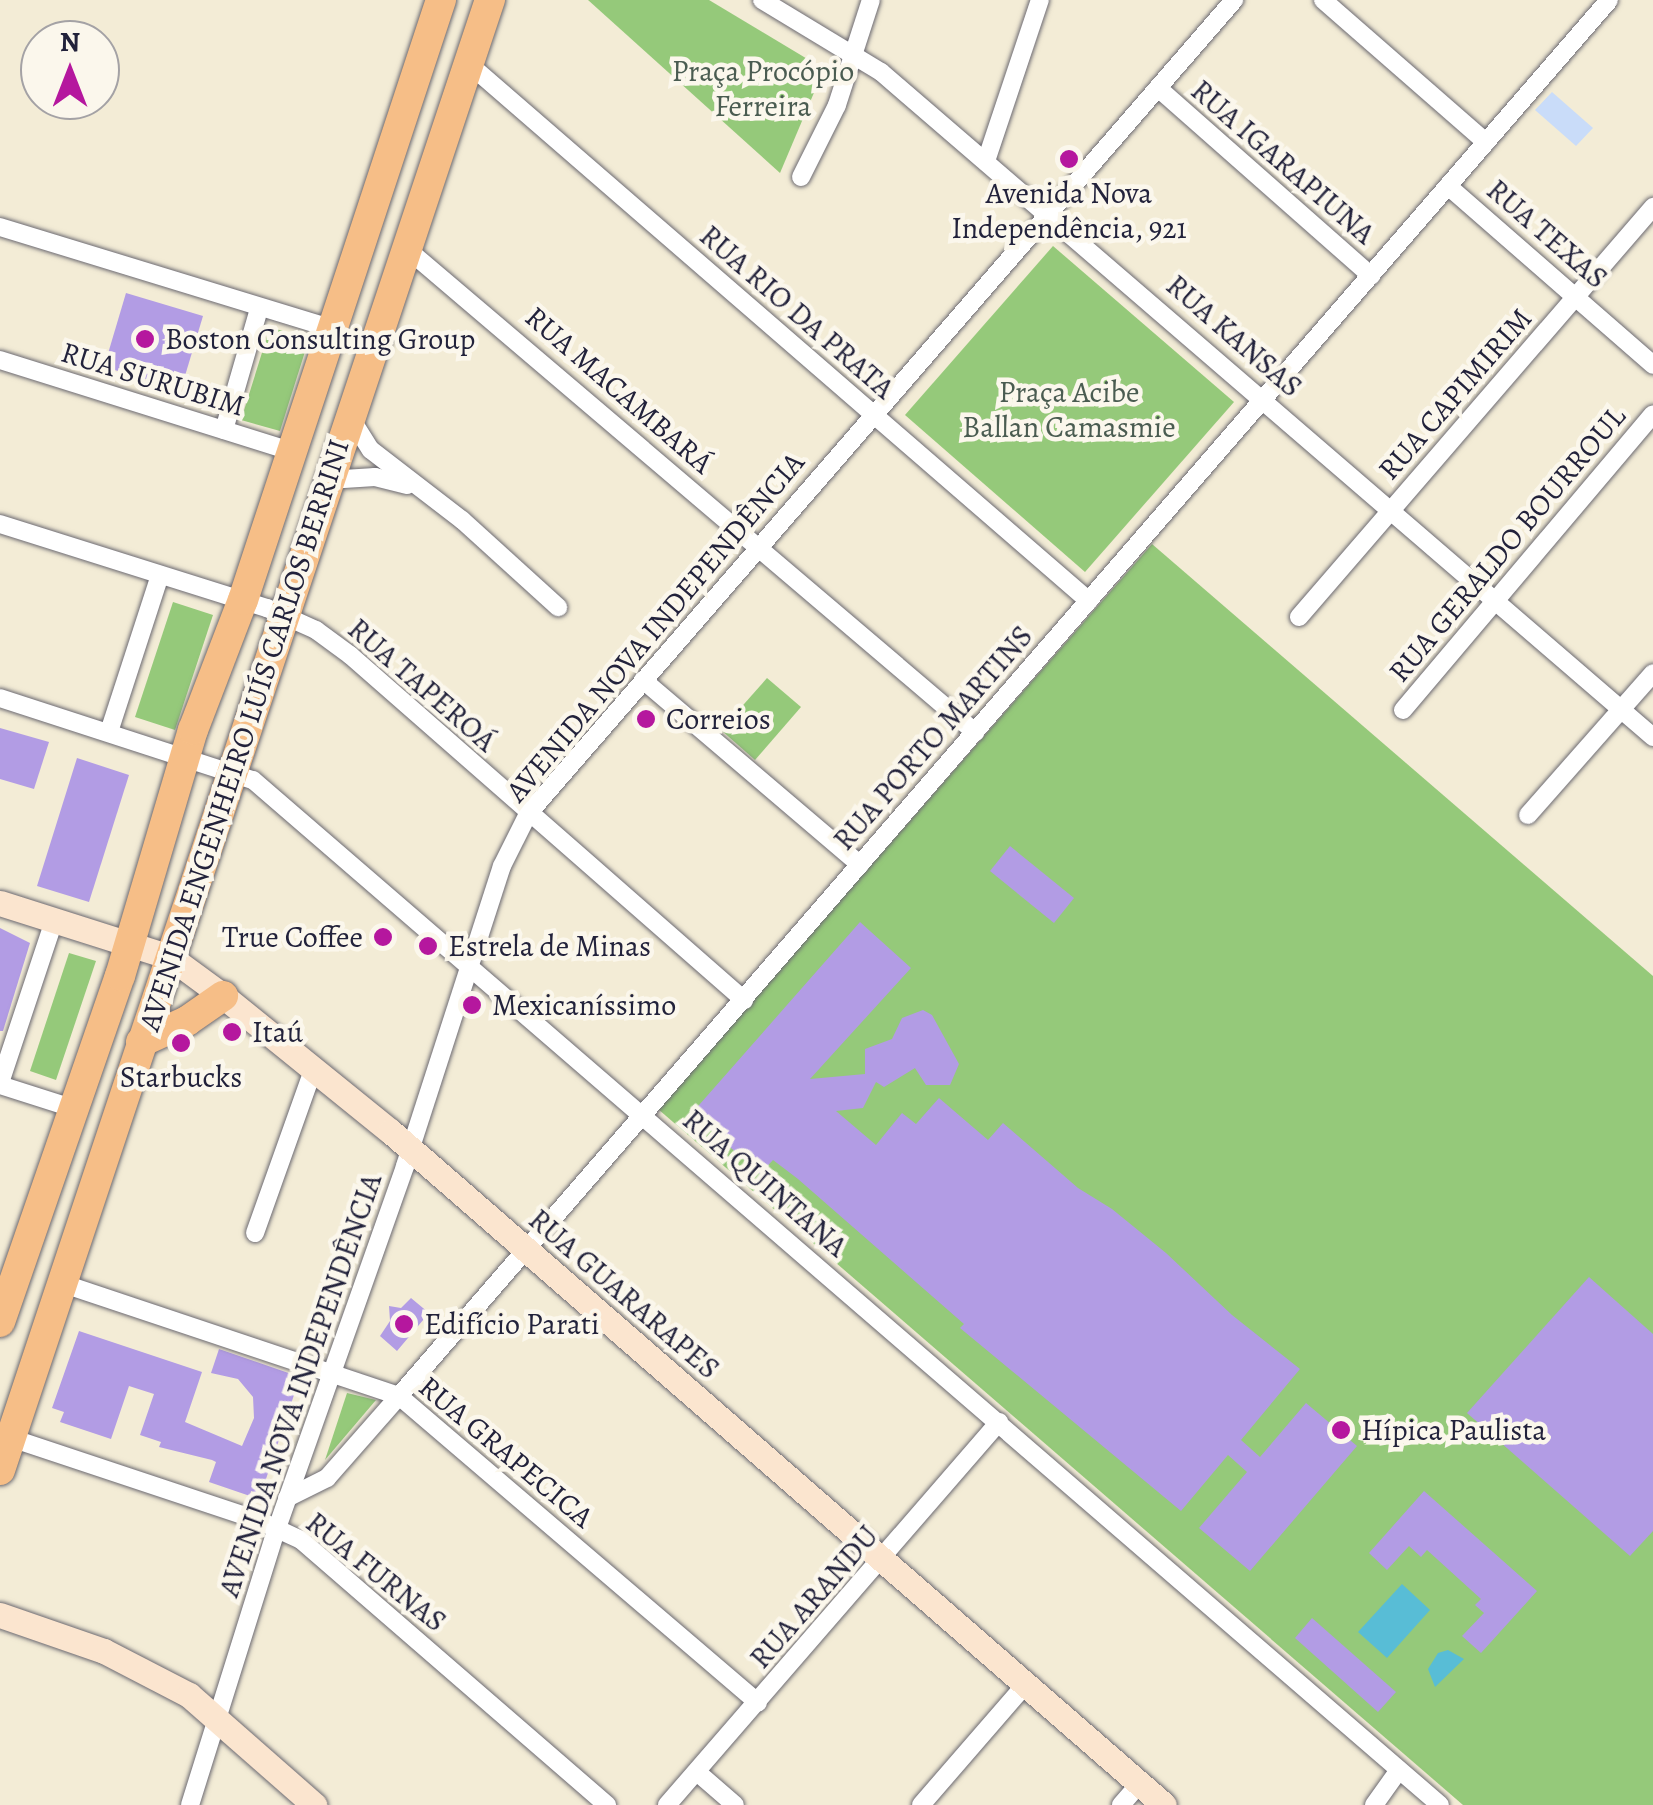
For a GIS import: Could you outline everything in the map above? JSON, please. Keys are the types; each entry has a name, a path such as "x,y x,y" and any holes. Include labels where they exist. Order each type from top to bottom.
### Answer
{"main road":[{"name":"AVENIDA ENGENHEIRO LUÍS CARLOS BERRINI","path":"0,1322 131,944 186,756 243,600 441,0"},
{"name":"AVENIDA ENGENHEIRO LUÍS CARLOS BERRINI","path":"0,1470 490,0"},
{"path":"141,1042 187,1021 222,996"}],"street":[{"name":"RUA KANSAS","path":"762,0 855,54 986,161 1653,737"},
{"path":"801,177 837,105 871,0"},
{"path":"986,161 1040,0"},
{"name":"AVENIDA NOVA INDEPENDÊNCIA","path":"190,1805 330,1370 409,1150 502,866 528,814 1234,0"},
{"path":"1323,0 1486,142"},
{"name":"RUA PORTO MARTINS","path":"287,1498 327,1478 400,1396 1371,276 1602,2"},
{"name":"RUA RIO DA PRATA","path":"469,64 1089,601"},
{"name":"RUA IGARAPIUNA","path":"1158,88 1371,276"},
{"name":"RUA TEXAS","path":"1448,186 1653,364"},
{"name":"RUA CAPIMIRIM","path":"1299,617 1653,207"},
{"path":"0,227 259,310 334,329"},
{"name":"RUA MACAMBARÁ","path":"407,249 975,732"},
{"path":"224,430 259,310"},
{"name":"RUA SURUBIM","path":"0,360 290,450"},
{"name":"RUA GERALDO BOURROUL","path":"1402,710 1653,414"},
{"path":"350,416 371,450 462,520 558,607"},
{"path":"328,480 375,477 420,491"},
{"name":"RUA TAPEROÁ","path":"0,524 243,600 316,630 350,654 744,1000"},
{"path":"109,732 160,575"},
{"path":"1528,815 1653,673"},
{"path":"643,680 860,865"},
{"name":"RUA QUINTANA","path":"0,698 253,780 1440,1805"},
{"name":"RUA GUARARAPES","path":"0,903 170,957 314,1067 1164,1805"},
{"path":"54,920 0,1084 75,1109"},
{"path":"254,1233 314,1067"},
{"name":"RUA GRAPECICA","path":"61,1283 400,1396 758,1702"},
{"name":"RUA ARANDU","path":"667,1805 882,1561 998,1422"},
{"name":"RUA FURNAS","path":"11,1438 277,1528 301,1540 607,1805"},
{"path":"0,1614 135,1665 189,1695 314,1805"},
{"path":"921,1805 1025,1685"},
{"path":"697,1772 734,1805"},
{"path":"1378,1801 1406,1776"},
{"path":"1121,1805 1140,1783"}],"shaded area":[{"path":"1552,92 1593,128 1576,146 1535,110"}],"green space":[{"name":"Praça Procópio Ferreira","path":"588,0 709,0 824,69 780,173"},
{"name":"Praça Acibe Ballan Camasmie","path":"1053,246 1234,402 1085,572 905,415"},
{"path":"270,327 309,339 280,431 241,420"},
{"name":"Hípica Paulista","path":"1152,544 1653,976 1653,1805 1463,1805 658,1109"},
{"path":"173,602 213,615 175,730 135,717"},
{"path":"767,678 801,707 755,760 721,730"},
{"path":"69,953 96,961 56,1080 30,1071"},
{"path":"347,1393 376,1400 325,1460"}],"water":[{"path":"1402,1584 1430,1610 1387,1658 1358,1632"},
{"path":"1448,1650 1464,1659 1435,1687 1428,1669 1438,1653"}],"building":[{"path":"126,293 203,316 181,389 104,367"},
{"path":"0,728 49,742 34,789 0,779"},
{"path":"77,758 129,775 89,902 37,886"},
{"path":"1010,846 1074,898 1054,923 990,871"},
{"path":"860,922 911,968 810,1079 865,1074 865,1049 892,1039 902,1018 923,1010 932,1015 959,1064 950,1085 926,1085 915,1068 884,1087 876,1082 863,1108 836,1111 876,1145 902,1113 916,1124 939,1098 988,1140 1003,1123 1078,1188 1112,1209 1166,1253 1232,1315 1300,1369 1241,1440 1260,1457 1306,1403 1357,1446 1250,1571 1199,1528 1247,1472 1228,1455 1181,1511 960,1328 964,1324 798,1179 773,1160 760,1174 692,1113"},
{"path":"0,928 30,943 3,1031 0,1031"},
{"path":"1589,1277 1653,1334 1653,1531 1630,1556 1467,1413"},
{"name":"Edifício Parati","path":"411,1298 429,1313 397,1351 380,1336 390,1321 389,1306 401,1308"},
{"path":"79,1331 202,1372 185,1422 242,1446 254,1418 253,1397 238,1379 211,1373 219,1349 300,1377 261,1494 251,1491 250,1496 209,1482 216,1462 159,1447 161,1442 140,1435 154,1394 129,1386 111,1439 60,1422 64,1412 52,1408"},
{"path":"1424,1491 1537,1591 1481,1653 1462,1636 1484,1613 1475,1605 1481,1599 1427,1550 1421,1557 1409,1546 1387,1570 1369,1553"},
{"path":"1312,1618 1396,1692 1378,1712 1295,1638"}],"place":[{"name":"Avenida Nova Independência, 921","path":"1069,159"},
{"name":"Boston Consulting Group","path":"145,339"},
{"name":"Correios","path":"646,719"},
{"name":"True Coffee","path":"383,937"},
{"name":"Estrela de Minas","path":"428,946"},
{"name":"Mexicaníssimo","path":"472,1005"},
{"name":"Itaú","path":"232,1032"},
{"name":"Starbucks","path":"181,1043"},
{"name":"Edifício Parati","path":"404,1324"},
{"name":"Hípica Paulista","path":"1341,1430"}]}
